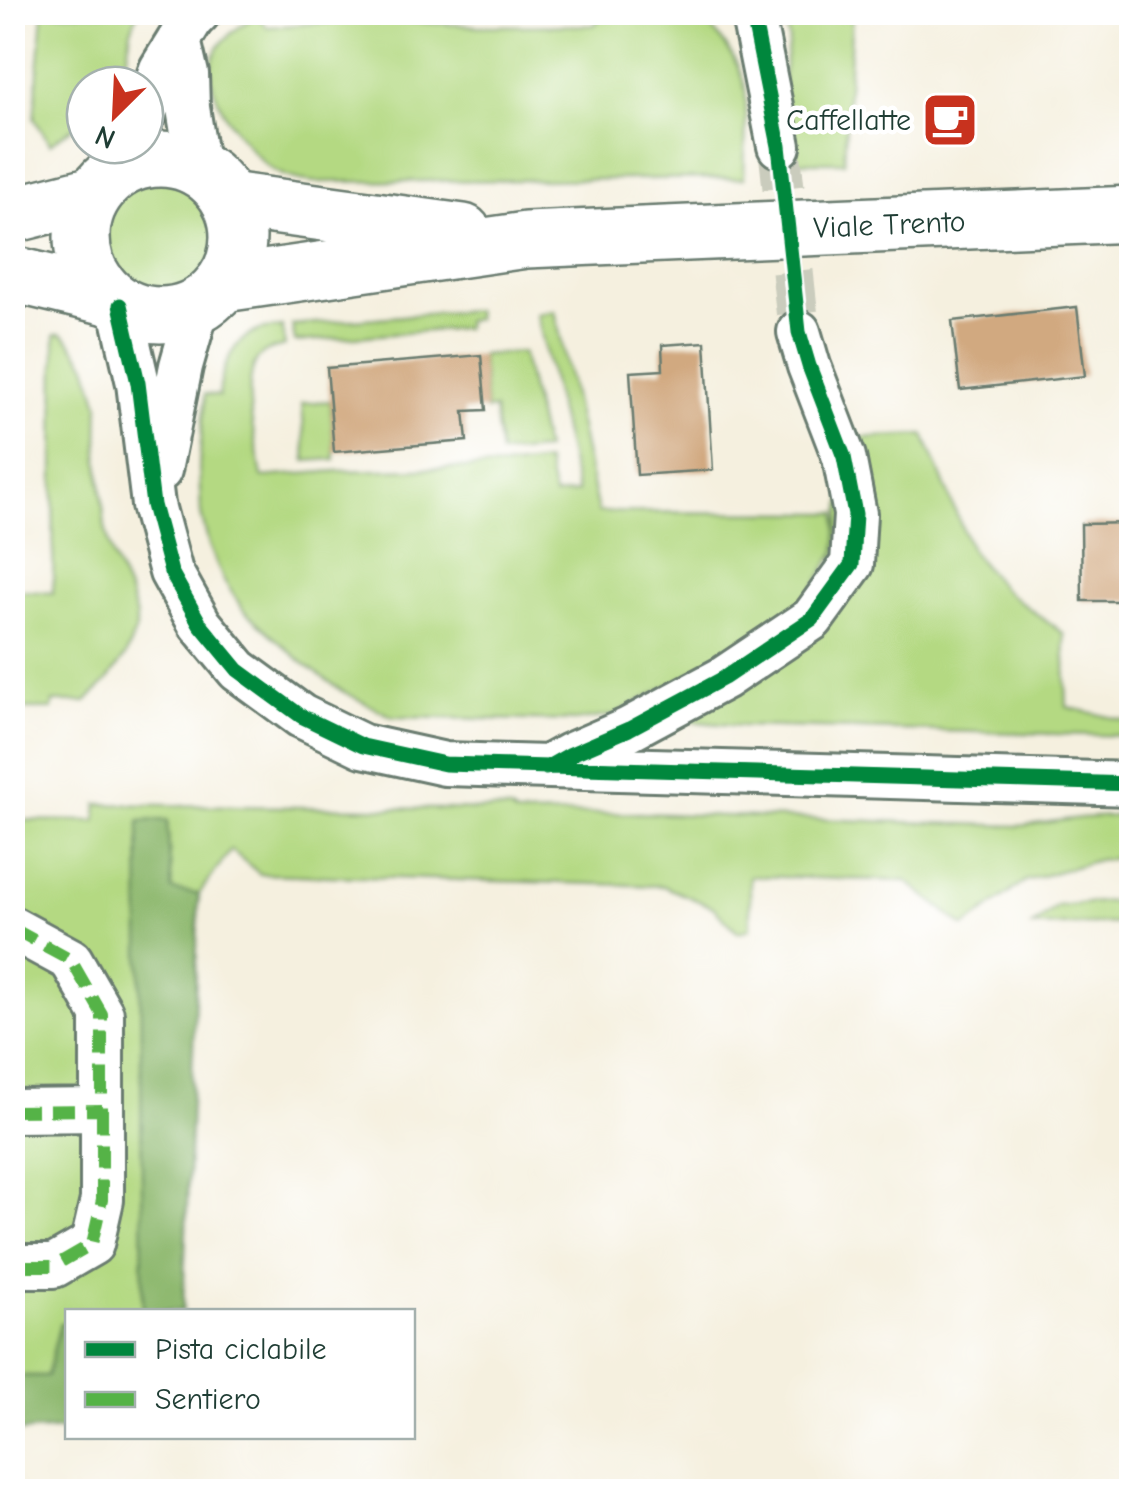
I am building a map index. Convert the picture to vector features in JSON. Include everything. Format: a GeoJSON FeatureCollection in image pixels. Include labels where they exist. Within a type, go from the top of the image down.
{"type":"FeatureCollection","features":[{"type":"Feature","properties":{"kind":"main road","name":"Viale Trento"},"geometry":{"type":"LineString","coordinates":[[12,214],[139,161],[172,159],[214,184],[526,240]]}},
{"type":"Feature","properties":{"kind":"main road"},"geometry":{"type":"LineString","coordinates":[[111,171],[83,224],[82,252],[91,276],[114,301]]}},
{"type":"Feature","properties":{"kind":"main road"},"geometry":{"type":"LineString","coordinates":[[211,295],[238,248],[238,226],[214,184]]}},
{"type":"Feature","properties":{"kind":"main road","name":"Viale Trento"},"geometry":{"type":"LineString","coordinates":[[12,274],[161,316],[211,295],[526,240],[1132,214]]}},
{"type":"Feature","properties":{"kind":"street"},"geometry":{"type":"LineString","coordinates":[[748,12],[754,21],[779,146]]}},
{"type":"Feature","properties":{"kind":"street"},"geometry":{"type":"LineString","coordinates":[[164,65],[189,26]]}},
{"type":"Feature","properties":{"kind":"street"},"geometry":{"type":"LineString","coordinates":[[189,26],[188,108],[214,184]]}},
{"type":"Feature","properties":{"kind":"street"},"geometry":{"type":"LineString","coordinates":[[153,505],[181,366],[211,295]]}},
{"type":"Feature","properties":{"kind":"street"},"geometry":{"type":"LineString","coordinates":[[114,301],[138,382],[153,505],[172,572],[200,624],[238,670],[300,716],[363,746],[445,764],[1132,784]]}},
{"type":"Feature","properties":{"kind":"street"},"geometry":{"type":"LineString","coordinates":[[546,768],[629,729],[739,668],[812,619],[852,564],[855,514],[844,458],[799,332]]}},
{"type":"Feature","properties":{"kind":"street"},"geometry":{"type":"LineString","coordinates":[[12,928],[70,960],[102,1014],[102,1200],[92,1244],[54,1266],[12,1266]]}},
{"type":"Feature","properties":{"kind":"street"},"geometry":{"type":"LineString","coordinates":[[12,1111],[102,1110]]}},
{"type":"Feature","properties":{"kind":"green space"},"geometry":{"type":"Polygon","coordinates":[[[43,13],[138,13],[125,65],[65,65],[65,133],[50,144],[34,118],[43,13]]]}},
{"type":"Feature","properties":{"kind":"green space"},"geometry":{"type":"Polygon","coordinates":[[[606,13],[695,13],[718,36],[731,53],[744,83],[744,178],[302,180],[279,173],[259,158],[228,118],[213,87],[213,59],[220,45],[257,15],[267,27],[368,19],[479,26],[594,25],[606,13]]]}},
{"type":"Feature","properties":{"kind":"green space"},"geometry":{"type":"Polygon","coordinates":[[[783,13],[852,13],[844,162],[785,162],[783,76],[789,40],[783,13]]]}},
{"type":"Feature","properties":{"kind":"green space"},"geometry":{"type":"Polygon","coordinates":[[[161,173],[185,178],[206,192],[220,213],[225,237],[220,261],[206,282],[185,296],[161,301],[137,296],[116,282],[102,261],[97,237],[102,213],[116,192],[137,178],[161,173]]]}},
{"type":"Feature","properties":{"kind":"green space"},"geometry":{"type":"Polygon","coordinates":[[[475,310],[476,319],[465,321],[465,328],[295,342],[292,325],[475,310]]]}},
{"type":"Feature","properties":{"kind":"green space"},"geometry":{"type":"Polygon","coordinates":[[[555,311],[598,512],[837,513],[837,549],[803,606],[752,640],[614,715],[575,721],[393,717],[342,691],[303,663],[244,611],[223,579],[201,514],[199,466],[205,394],[219,396],[225,367],[241,342],[261,330],[282,327],[285,346],[260,357],[250,385],[251,417],[262,477],[546,462],[554,496],[577,493],[537,314],[555,311]]]}},
{"type":"Feature","properties":{"kind":"green space"},"geometry":{"type":"Polygon","coordinates":[[[61,334],[87,365],[99,404],[98,453],[105,527],[130,596],[136,629],[126,655],[86,702],[53,702],[52,709],[13,709],[13,590],[53,593],[55,335],[61,334]]]}},
{"type":"Feature","properties":{"kind":"green space"},"geometry":{"type":"Polygon","coordinates":[[[522,352],[545,450],[500,454],[494,409],[486,410],[481,355],[522,352]]]}},
{"type":"Feature","properties":{"kind":"green space"},"geometry":{"type":"Polygon","coordinates":[[[330,401],[335,459],[306,461],[302,403],[330,401]]]}},
{"type":"Feature","properties":{"kind":"green space"},"geometry":{"type":"Polygon","coordinates":[[[924,435],[972,552],[1004,590],[1064,634],[1067,707],[1131,722],[1132,736],[742,726],[686,721],[826,628],[850,438],[924,435]]]}},
{"type":"Feature","properties":{"kind":"green space"},"geometry":{"type":"Polygon","coordinates":[[[98,804],[510,810],[516,815],[639,813],[1019,826],[1131,815],[1131,857],[1098,860],[1025,881],[965,927],[906,881],[750,876],[750,929],[738,932],[713,907],[663,886],[260,874],[231,850],[199,894],[172,891],[167,821],[140,821],[143,1309],[65,1309],[65,1324],[60,1324],[47,1376],[13,1376],[13,820],[96,821],[98,804]]]}},
{"type":"Feature","properties":{"kind":"green space"},"geometry":{"type":"Polygon","coordinates":[[[167,820],[172,890],[199,894],[183,1309],[143,1309],[139,821],[167,820]]]}},
{"type":"Feature","properties":{"kind":"green space"},"geometry":{"type":"Polygon","coordinates":[[[1131,899],[1131,923],[1032,926],[1057,906],[1131,899]]]}},
{"type":"Feature","properties":{"kind":"green space"},"geometry":{"type":"Polygon","coordinates":[[[60,1324],[65,1324],[65,1429],[13,1432],[13,1376],[47,1376],[60,1324]]]}},
{"type":"Feature","properties":{"kind":"building"},"geometry":{"type":"Polygon","coordinates":[[[1077,307],[1085,376],[960,390],[952,321],[1077,307]]]}},
{"type":"Feature","properties":{"kind":"building"},"geometry":{"type":"Polygon","coordinates":[[[705,342],[713,470],[637,475],[630,372],[663,370],[662,345],[705,342]]]}},
{"type":"Feature","properties":{"kind":"building"},"geometry":{"type":"Polygon","coordinates":[[[481,355],[486,410],[464,411],[467,441],[334,452],[327,368],[481,355]]]}},
{"type":"Feature","properties":{"kind":"building"},"geometry":{"type":"Polygon","coordinates":[[[1132,523],[1132,601],[1082,601],[1081,524],[1132,523]]]}},
{"type":"Feature","properties":{"kind":"tunnel"},"geometry":{"type":"LineString","coordinates":[[779,146],[799,332]]}},
{"type":"Feature","properties":{"kind":"marked path"},"geometry":{"type":"LineString","coordinates":[[12,928],[71,960],[102,1014],[102,1200],[92,1244],[54,1266],[12,1266]]}},
{"type":"Feature","properties":{"kind":"marked path"},"geometry":{"type":"LineString","coordinates":[[12,1111],[102,1110]]}},
{"type":"Feature","properties":{"kind":"cycle path"},"geometry":{"type":"LineString","coordinates":[[546,768],[724,678],[812,619],[852,564],[855,514],[844,457],[799,332],[779,146],[754,21],[748,12]]}},
{"type":"Feature","properties":{"kind":"cycle path"},"geometry":{"type":"LineString","coordinates":[[120,305],[138,383],[153,505],[171,572],[200,624],[238,670],[301,716],[363,746],[445,764],[1132,784]]}},
{"type":"Feature","properties":{"kind":"place","name":"Caffellatte"},"geometry":{"type":"Point","coordinates":[950,120]}}]}
